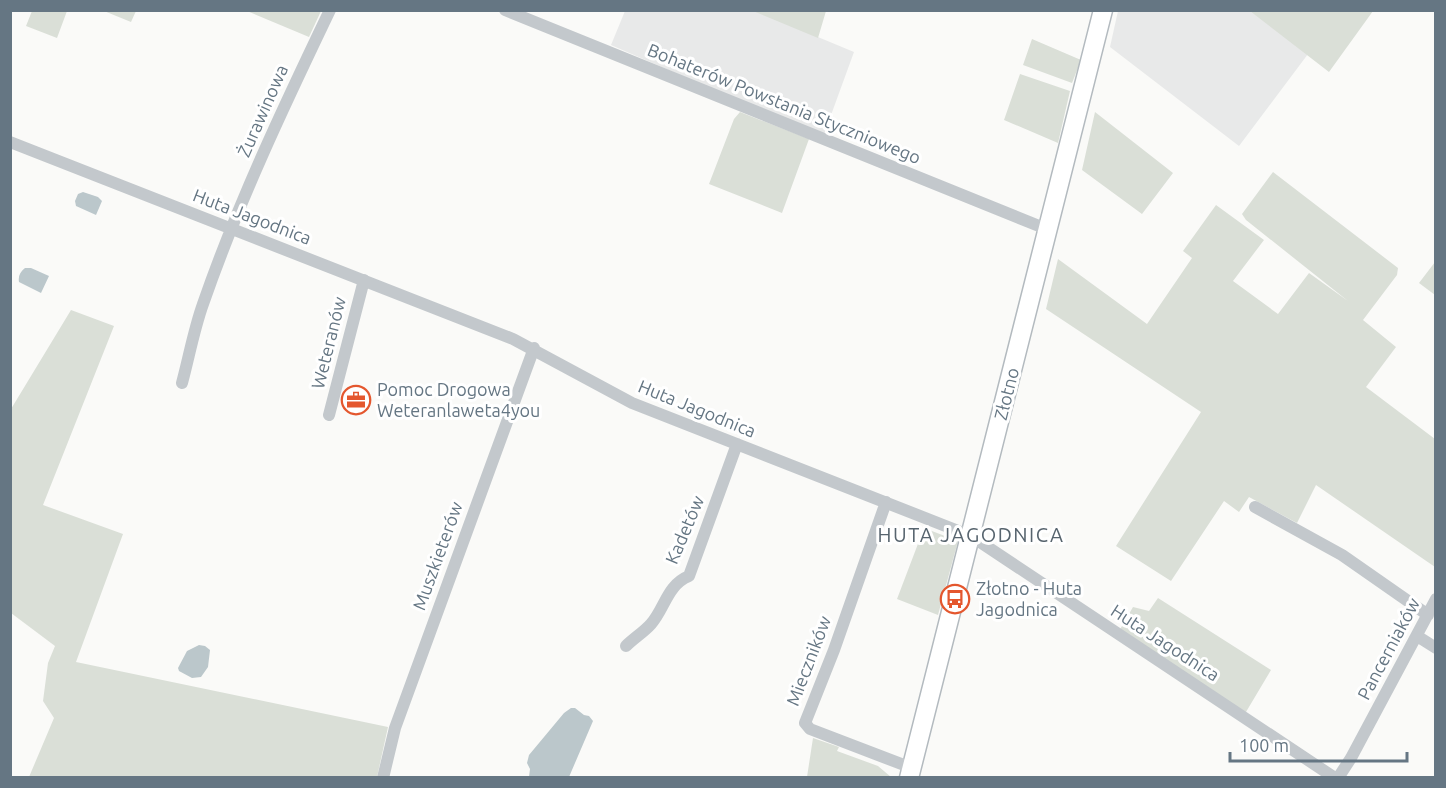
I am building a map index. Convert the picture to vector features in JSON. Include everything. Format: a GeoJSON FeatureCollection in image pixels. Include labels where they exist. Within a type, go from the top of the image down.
{"type":"FeatureCollection","features":[{"type":"Feature","properties":{"kind":"street","name":"Żurawinowa"},"geometry":{"type":"LineString","coordinates":[[182,383],[203,305],[232,228],[272,131],[330,10]]}},
{"type":"Feature","properties":{"kind":"street","name":"Bohaterów Powstania Styczniowego"},"geometry":{"type":"LineString","coordinates":[[505,10],[1049,230]]}},
{"type":"Feature","properties":{"kind":"street","name":"Złotno"},"geometry":{"type":"LineString","coordinates":[[911,773],[1103,10]]}},
{"type":"Feature","properties":{"kind":"street","name":"Huta Jagodnica"},"geometry":{"type":"LineString","coordinates":[[10,142],[534,348],[632,403],[971,536],[1337,777]]}},
{"type":"Feature","properties":{"kind":"street","name":"Weteranów"},"geometry":{"type":"LineString","coordinates":[[329,415],[364,280]]}},
{"type":"Feature","properties":{"kind":"street","name":"Muszkieterów"},"geometry":{"type":"LineString","coordinates":[[382,777],[395,728],[534,348]]}},
{"type":"Feature","properties":{"kind":"street","name":"Kadetów"},"geometry":{"type":"LineString","coordinates":[[626,646],[652,623],[672,588],[679,580],[688,576],[737,444]]}},
{"type":"Feature","properties":{"kind":"street","name":"Mieczników"},"geometry":{"type":"LineString","coordinates":[[886,502],[805,723],[810,729],[911,773]]}},
{"type":"Feature","properties":{"kind":"street"},"geometry":{"type":"LineString","coordinates":[[1255,507],[1342,555],[1428,615]]}},
{"type":"Feature","properties":{"kind":"street","name":"Pancerniaków"},"geometry":{"type":"LineString","coordinates":[[1337,777],[1351,758],[1436,599]]}},
{"type":"Feature","properties":{"kind":"street"},"geometry":{"type":"LineString","coordinates":[[1417,636],[1436,648]]}},
{"type":"Feature","properties":{"kind":"shaded area"},"geometry":{"type":"Polygon","coordinates":[[[321,10],[309,37],[247,11],[321,10]]]}},
{"type":"Feature","properties":{"kind":"shaded area"},"geometry":{"type":"Polygon","coordinates":[[[753,10],[854,52],[823,137],[611,45],[625,11],[753,10]]]}},
{"type":"Feature","properties":{"kind":"shaded area"},"geometry":{"type":"Polygon","coordinates":[[[1250,10],[1308,54],[1239,146],[1110,47],[1118,11],[1250,10]]]}},
{"type":"Feature","properties":{"kind":"shaded area"},"geometry":{"type":"Polygon","coordinates":[[[32,11],[67,11],[57,38],[26,26],[32,11]]]}},
{"type":"Feature","properties":{"kind":"shaded area"},"geometry":{"type":"Polygon","coordinates":[[[104,11],[136,11],[131,22],[104,11]]]}},
{"type":"Feature","properties":{"kind":"shaded area"},"geometry":{"type":"Polygon","coordinates":[[[753,11],[826,11],[818,38],[753,11]]]}},
{"type":"Feature","properties":{"kind":"shaded area"},"geometry":{"type":"Polygon","coordinates":[[[1250,11],[1373,11],[1329,72],[1250,11]]]}},
{"type":"Feature","properties":{"kind":"shaded area"},"geometry":{"type":"Polygon","coordinates":[[[1032,39],[1081,60],[1072,83],[1023,65],[1032,39]]]}},
{"type":"Feature","properties":{"kind":"shaded area"},"geometry":{"type":"Polygon","coordinates":[[[1020,74],[1070,91],[1058,143],[1004,120],[1020,74]]]}},
{"type":"Feature","properties":{"kind":"shaded area"},"geometry":{"type":"Polygon","coordinates":[[[740,112],[809,139],[782,213],[709,184],[734,119],[740,112]]]}},
{"type":"Feature","properties":{"kind":"shaded area"},"geometry":{"type":"Polygon","coordinates":[[[1095,112],[1173,173],[1142,214],[1082,170],[1095,112]]]}},
{"type":"Feature","properties":{"kind":"shaded area"},"geometry":{"type":"Polygon","coordinates":[[[1273,172],[1398,268],[1397,275],[1363,320],[1396,347],[1366,387],[1435,439],[1435,567],[1316,485],[1297,523],[1249,497],[1239,512],[1224,501],[1171,581],[1116,546],[1201,412],[1046,309],[1058,259],[1147,324],[1192,258],[1183,251],[1216,205],[1264,240],[1233,281],[1278,314],[1309,273],[1348,301],[1246,220],[1242,214],[1273,172]]]}},
{"type":"Feature","properties":{"kind":"shaded area"},"geometry":{"type":"Polygon","coordinates":[[[83,192],[98,197],[102,201],[96,215],[76,206],[75,201],[78,194],[83,192]]]}},
{"type":"Feature","properties":{"kind":"shaded area"},"geometry":{"type":"Polygon","coordinates":[[[1435,262],[1435,295],[1419,283],[1435,262]]]}},
{"type":"Feature","properties":{"kind":"shaded area"},"geometry":{"type":"Polygon","coordinates":[[[25,268],[31,268],[49,276],[41,293],[19,282],[20,274],[25,268]]]}},
{"type":"Feature","properties":{"kind":"shaded area"},"geometry":{"type":"Polygon","coordinates":[[[71,310],[114,326],[43,505],[123,534],[76,662],[388,727],[377,777],[29,777],[54,718],[43,701],[48,663],[55,646],[11,613],[11,409],[71,310]]]}},
{"type":"Feature","properties":{"kind":"shaded area"},"geometry":{"type":"Polygon","coordinates":[[[924,528],[958,541],[938,615],[897,599],[924,528]]]}},
{"type":"Feature","properties":{"kind":"shaded area"},"geometry":{"type":"Polygon","coordinates":[[[1158,598],[1271,670],[1243,717],[1118,633],[1133,607],[1149,611],[1158,598]]]}},
{"type":"Feature","properties":{"kind":"shaded area"},"geometry":{"type":"Polygon","coordinates":[[[199,645],[210,650],[208,667],[201,677],[192,678],[179,671],[178,668],[187,651],[199,645]]]}},
{"type":"Feature","properties":{"kind":"shaded area"},"geometry":{"type":"Polygon","coordinates":[[[571,708],[589,716],[593,721],[569,777],[529,777],[530,769],[527,763],[529,755],[564,713],[571,708]]]}},
{"type":"Feature","properties":{"kind":"shaded area"},"geometry":{"type":"Polygon","coordinates":[[[813,738],[839,747],[837,751],[878,766],[891,777],[807,777],[813,738]]]}},
{"type":"Feature","properties":{"kind":"place","name":"Pomoc Drogowa Weteranlaweta4you"},"geometry":{"type":"Point","coordinates":[356,400]}},
{"type":"Feature","properties":{"kind":"place","name":"Złotno - Huta Jagodnica"},"geometry":{"type":"Point","coordinates":[955,599]}},
{"type":"Feature","properties":{"kind":"district","name":"HUTA JAGODNICA"},"geometry":{"type":"Point","coordinates":[971,535]}}]}
